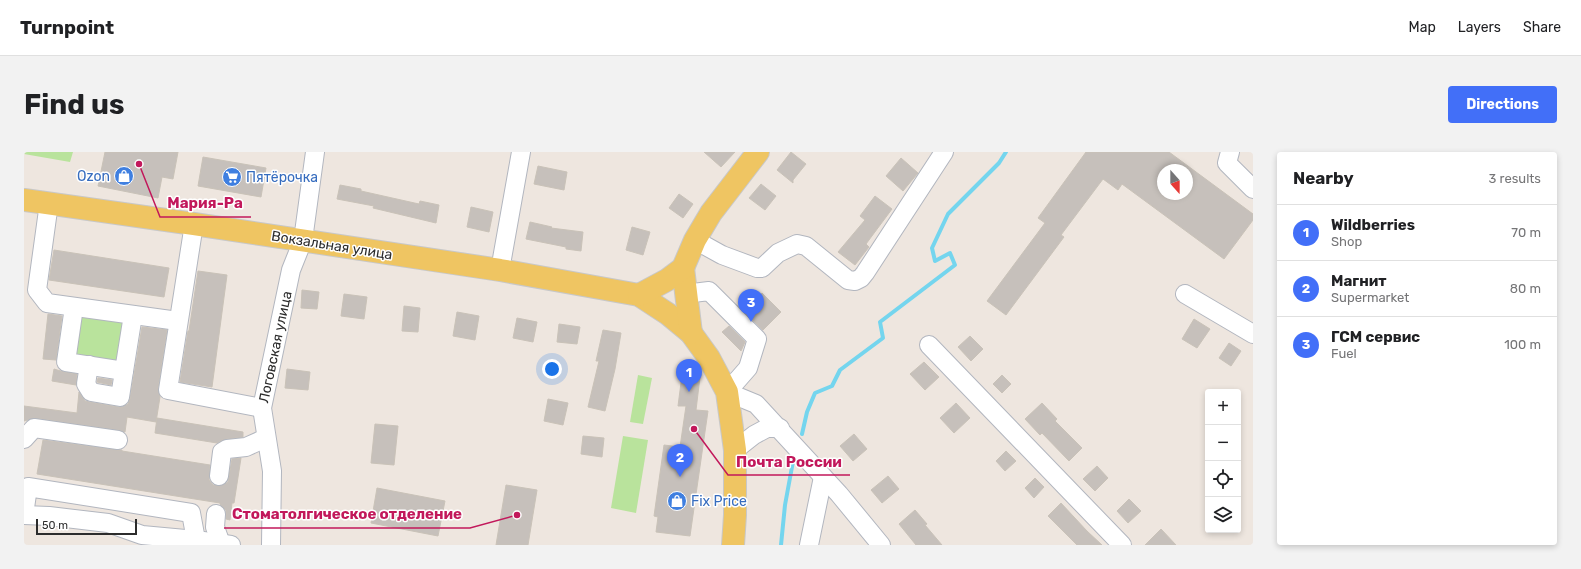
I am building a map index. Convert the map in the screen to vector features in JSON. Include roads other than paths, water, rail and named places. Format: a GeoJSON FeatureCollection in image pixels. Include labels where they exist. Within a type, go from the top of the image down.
{"type":"FeatureCollection","features":[{"type":"Feature","properties":{"kind":"main road"},"geometry":{"type":"LineString","coordinates":[[733,545],[735,515],[735,450],[727,392],[708,358],[691,333],[668,314],[640,295],[667,280],[683,268],[695,240],[716,207],[758,152]]}},
{"type":"Feature","properties":{"kind":"main road","name":"Вокзальная улица"},"geometry":{"type":"LineString","coordinates":[[24,200],[500,270],[640,295]]}},
{"type":"Feature","properties":{"kind":"main road"},"geometry":{"type":"LineString","coordinates":[[683,268],[689,293],[691,333]]}},
{"type":"Feature","properties":{"kind":"street","name":"Логовская улица"},"geometry":{"type":"LineString","coordinates":[[271,545],[272,471],[262,408],[291,270],[303,240],[315,152]]}},
{"type":"Feature","properties":{"kind":"street"},"geometry":{"type":"LineString","coordinates":[[500,270],[521,152]]}},
{"type":"Feature","properties":{"kind":"street"},"geometry":{"type":"LineString","coordinates":[[695,240],[722,255],[757,268],[762,268],[778,253],[797,244],[806,246],[848,280],[855,281],[861,278],[865,273],[944,152]]}},
{"type":"Feature","properties":{"kind":"street"},"geometry":{"type":"LineString","coordinates":[[1229,158],[1253,189]]}},
{"type":"Feature","properties":{"kind":"street"},"geometry":{"type":"LineString","coordinates":[[48,203],[36,290],[47,303],[178,321]]}},
{"type":"Feature","properties":{"kind":"street"},"geometry":{"type":"LineString","coordinates":[[194,224],[168,390],[262,408]]}},
{"type":"Feature","properties":{"kind":"street"},"geometry":{"type":"LineString","coordinates":[[689,293],[709,291],[757,339],[748,368],[727,392],[756,404],[780,428],[881,545]]}},
{"type":"Feature","properties":{"kind":"street"},"geometry":{"type":"LineString","coordinates":[[1185,294],[1253,334]]}},
{"type":"Feature","properties":{"kind":"street"},"geometry":{"type":"LineString","coordinates":[[74,307],[66,362],[124,371]]}},
{"type":"Feature","properties":{"kind":"street"},"geometry":{"type":"LineString","coordinates":[[89,365],[86,384],[91,392],[120,397],[133,315]]}},
{"type":"Feature","properties":{"kind":"street"},"geometry":{"type":"LineString","coordinates":[[929,345],[1122,545]]}},
{"type":"Feature","properties":{"kind":"street"},"geometry":{"type":"LineString","coordinates":[[24,439],[34,428],[118,440]]}},
{"type":"Feature","properties":{"kind":"street"},"geometry":{"type":"LineString","coordinates":[[735,450],[754,435],[767,428],[780,428]]}},
{"type":"Feature","properties":{"kind":"street"},"geometry":{"type":"LineString","coordinates":[[219,476],[222,452],[227,449],[246,448],[266,438]]}},
{"type":"Feature","properties":{"kind":"street"},"geometry":{"type":"LineString","coordinates":[[809,545],[823,477]]}},
{"type":"Feature","properties":{"kind":"street"},"geometry":{"type":"LineString","coordinates":[[196,540],[191,513],[28,487],[24,515],[49,516],[108,523],[138,539],[196,540],[226,544]]}},
{"type":"Feature","properties":{"kind":"street"},"geometry":{"type":"LineString","coordinates":[[216,514],[215,527],[226,544]]}},
{"type":"Feature","properties":{"kind":"waterway"},"geometry":{"type":"LineString","coordinates":[[802,434],[807,412],[815,393],[832,386],[840,370],[883,338],[880,322],[955,265],[950,253],[935,261],[932,248],[948,214],[999,163],[1006,152]]}},
{"type":"Feature","properties":{"kind":"waterway"},"geometry":{"type":"LineString","coordinates":[[781,545],[785,505],[794,456]]}},
{"type":"Feature","properties":{"kind":"place","name":"Мария-Ра"},"geometry":{"type":"Point","coordinates":[139,164]}},
{"type":"Feature","properties":{"kind":"place","name":"Ozon"},"geometry":{"type":"Point","coordinates":[124,176]}},
{"type":"Feature","properties":{"kind":"place","name":"Пятёрочка"},"geometry":{"type":"Point","coordinates":[232,177]}},
{"type":"Feature","properties":{"kind":"place","name":"ГСМ сервис"},"geometry":{"type":"Point","coordinates":[751,322]}},
{"type":"Feature","properties":{"kind":"place","name":"Wildberries"},"geometry":{"type":"Point","coordinates":[689,392]}},
{"type":"Feature","properties":{"kind":"place","name":"Почта России"},"geometry":{"type":"Point","coordinates":[694,429]}},
{"type":"Feature","properties":{"kind":"place","name":"Магнит"},"geometry":{"type":"Point","coordinates":[680,477]}},
{"type":"Feature","properties":{"kind":"place","name":"Fix Price"},"geometry":{"type":"Point","coordinates":[677,501]}},
{"type":"Feature","properties":{"kind":"place","name":"Стоматолгическое отделение"},"geometry":{"type":"Point","coordinates":[517,515]}}]}
